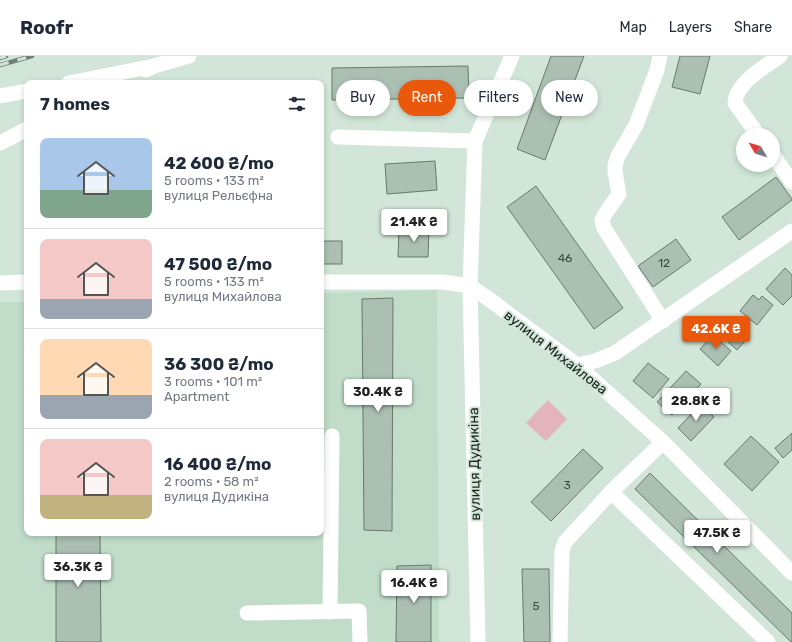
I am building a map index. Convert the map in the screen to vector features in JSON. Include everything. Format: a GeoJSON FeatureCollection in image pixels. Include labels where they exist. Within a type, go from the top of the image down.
{"type":"FeatureCollection","features":[{"type":"Feature","properties":{"kind":"street"},"geometry":{"type":"LineString","coordinates":[[84,80],[154,66],[189,56]]}},
{"type":"Feature","properties":{"kind":"street"},"geometry":{"type":"LineString","coordinates":[[338,137],[475,141],[512,56]]}},
{"type":"Feature","properties":{"kind":"street"},"geometry":{"type":"LineString","coordinates":[[660,56],[657,70],[636,125],[618,156],[615,165],[619,194],[604,214],[602,220],[604,228],[663,321]]}},
{"type":"Feature","properties":{"kind":"street"},"geometry":{"type":"LineString","coordinates":[[755,74],[760,56]]}},
{"type":"Feature","properties":{"kind":"street"},"geometry":{"type":"LineString","coordinates":[[753,128],[736,103],[737,92],[744,83],[780,56]]}},
{"type":"Feature","properties":{"kind":"street"},"geometry":{"type":"LineString","coordinates":[[126,80],[154,66]]}},
{"type":"Feature","properties":{"kind":"street"},"geometry":{"type":"LineString","coordinates":[[0,96],[24,92]]}},
{"type":"Feature","properties":{"kind":"street"},"geometry":{"type":"LineString","coordinates":[[3,141],[24,130]]}},
{"type":"Feature","properties":{"kind":"street","name":"вулиця Дудикіна"},"geometry":{"type":"LineString","coordinates":[[475,141],[470,286],[478,642]]}},
{"type":"Feature","properties":{"kind":"street"},"geometry":{"type":"LineString","coordinates":[[780,165],[792,182]]}},
{"type":"Feature","properties":{"kind":"street"},"geometry":{"type":"LineString","coordinates":[[577,365],[594,361],[615,353],[792,231]]}},
{"type":"Feature","properties":{"kind":"street"},"geometry":{"type":"LineString","coordinates":[[0,282],[24,282]]}},
{"type":"Feature","properties":{"kind":"street"},"geometry":{"type":"LineString","coordinates":[[324,282],[442,282],[470,286]]}},
{"type":"Feature","properties":{"kind":"street","name":"вулиця Михайлова"},"geometry":{"type":"LineString","coordinates":[[470,286],[577,365],[663,442],[792,573]]}},
{"type":"Feature","properties":{"kind":"street"},"geometry":{"type":"LineString","coordinates":[[330,612],[332,436]]}},
{"type":"Feature","properties":{"kind":"street"},"geometry":{"type":"LineString","coordinates":[[560,642],[562,551],[565,542],[611,492],[663,442]]}},
{"type":"Feature","properties":{"kind":"street"},"geometry":{"type":"LineString","coordinates":[[611,492],[768,642]]}},
{"type":"Feature","properties":{"kind":"street"},"geometry":{"type":"LineString","coordinates":[[247,613],[359,611],[360,642]]}},
{"type":"Feature","properties":{"kind":"shaded area"},"geometry":{"type":"Polygon","coordinates":[[[437,290],[439,642],[0,642],[0,302],[24,302],[24,536],[324,536],[324,293],[437,290]]]}},
{"type":"Feature","properties":{"kind":"shaded area"},"geometry":{"type":"Polygon","coordinates":[[[548,400],[567,419],[546,441],[526,423],[548,400]]]}},
{"type":"Feature","properties":{"kind":"building"},"geometry":{"type":"Polygon","coordinates":[[[551,56],[584,56],[575,80],[542,80],[551,56]]]}},
{"type":"Feature","properties":{"kind":"building"},"geometry":{"type":"Polygon","coordinates":[[[680,56],[710,56],[700,94],[672,87],[680,56]]]}},
{"type":"Feature","properties":{"kind":"building"},"geometry":{"type":"Polygon","coordinates":[[[468,66],[468,80],[464,80],[464,98],[456,98],[456,80],[398,80],[398,99],[390,99],[390,80],[336,80],[336,100],[332,100],[332,68],[468,66]]]}},
{"type":"Feature","properties":{"kind":"building"},"geometry":{"type":"Polygon","coordinates":[[[541,83],[541,116],[562,116],[545,160],[517,149],[529,116],[533,116],[533,105],[541,83]]]}},
{"type":"Feature","properties":{"kind":"building"},"geometry":{"type":"Polygon","coordinates":[[[435,161],[437,190],[387,194],[385,164],[435,161]]]}},
{"type":"Feature","properties":{"kind":"building"},"geometry":{"type":"Polygon","coordinates":[[[776,177],[792,200],[739,240],[722,217],[776,177]]]}},
{"type":"Feature","properties":{"kind":"building"},"geometry":{"type":"Polygon","coordinates":[[[536,186],[623,308],[594,329],[507,207],[536,186]]]}},
{"type":"Feature","properties":{"kind":"building"},"geometry":{"type":"Polygon","coordinates":[[[399,229],[429,229],[428,257],[398,257],[399,229]]]}},
{"type":"Feature","properties":{"kind":"building"},"geometry":{"type":"Polygon","coordinates":[[[676,239],[691,260],[653,287],[638,266],[676,239]]]}},
{"type":"Feature","properties":{"kind":"building"},"geometry":{"type":"Polygon","coordinates":[[[324,241],[342,241],[342,264],[324,264],[324,241]]]}},
{"type":"Feature","properties":{"kind":"building"},"geometry":{"type":"Polygon","coordinates":[[[785,268],[792,275],[792,296],[783,305],[766,289],[785,268]]]}},
{"type":"Feature","properties":{"kind":"building"},"geometry":{"type":"Polygon","coordinates":[[[753,295],[759,300],[762,296],[773,305],[757,325],[740,311],[753,295]]]}},
{"type":"Feature","properties":{"kind":"building"},"geometry":{"type":"Polygon","coordinates":[[[393,298],[392,531],[364,530],[362,299],[393,298]]]}},
{"type":"Feature","properties":{"kind":"building"},"geometry":{"type":"Polygon","coordinates":[[[734,328],[746,340],[737,350],[724,338],[734,328]]]}},
{"type":"Feature","properties":{"kind":"building"},"geometry":{"type":"Polygon","coordinates":[[[713,335],[731,351],[718,366],[700,349],[713,335]]]}},
{"type":"Feature","properties":{"kind":"building"},"geometry":{"type":"Polygon","coordinates":[[[648,363],[669,379],[653,398],[633,381],[648,363]]]}},
{"type":"Feature","properties":{"kind":"building"},"geometry":{"type":"Polygon","coordinates":[[[686,371],[701,384],[672,415],[657,402],[686,371]]]}},
{"type":"Feature","properties":{"kind":"building"},"geometry":{"type":"Polygon","coordinates":[[[701,404],[714,417],[691,441],[678,428],[701,404]]]}},
{"type":"Feature","properties":{"kind":"building"},"geometry":{"type":"Polygon","coordinates":[[[792,433],[792,450],[783,458],[775,448],[792,433]]]}},
{"type":"Feature","properties":{"kind":"building"},"geometry":{"type":"Polygon","coordinates":[[[751,436],[779,462],[752,491],[724,464],[751,436]]]}},
{"type":"Feature","properties":{"kind":"building"},"geometry":{"type":"Polygon","coordinates":[[[583,449],[603,468],[551,521],[531,502],[583,449]]]}},
{"type":"Feature","properties":{"kind":"building"},"geometry":{"type":"Polygon","coordinates":[[[650,473],[792,613],[792,642],[635,489],[650,473]]]}},
{"type":"Feature","properties":{"kind":"building"},"geometry":{"type":"Polygon","coordinates":[[[56,536],[100,536],[101,642],[56,642],[56,536]]]}},
{"type":"Feature","properties":{"kind":"building"},"geometry":{"type":"Polygon","coordinates":[[[431,565],[431,642],[396,642],[397,566],[431,565]]]}},
{"type":"Feature","properties":{"kind":"building"},"geometry":{"type":"Polygon","coordinates":[[[522,569],[549,569],[550,642],[524,642],[522,569]]]}},
{"type":"Feature","properties":{"kind":"railway"},"geometry":{"type":"LineString","coordinates":[[0,58],[6,56]]}},
{"type":"Feature","properties":{"kind":"railway"},"geometry":{"type":"LineString","coordinates":[[0,65],[32,56]]}}]}
